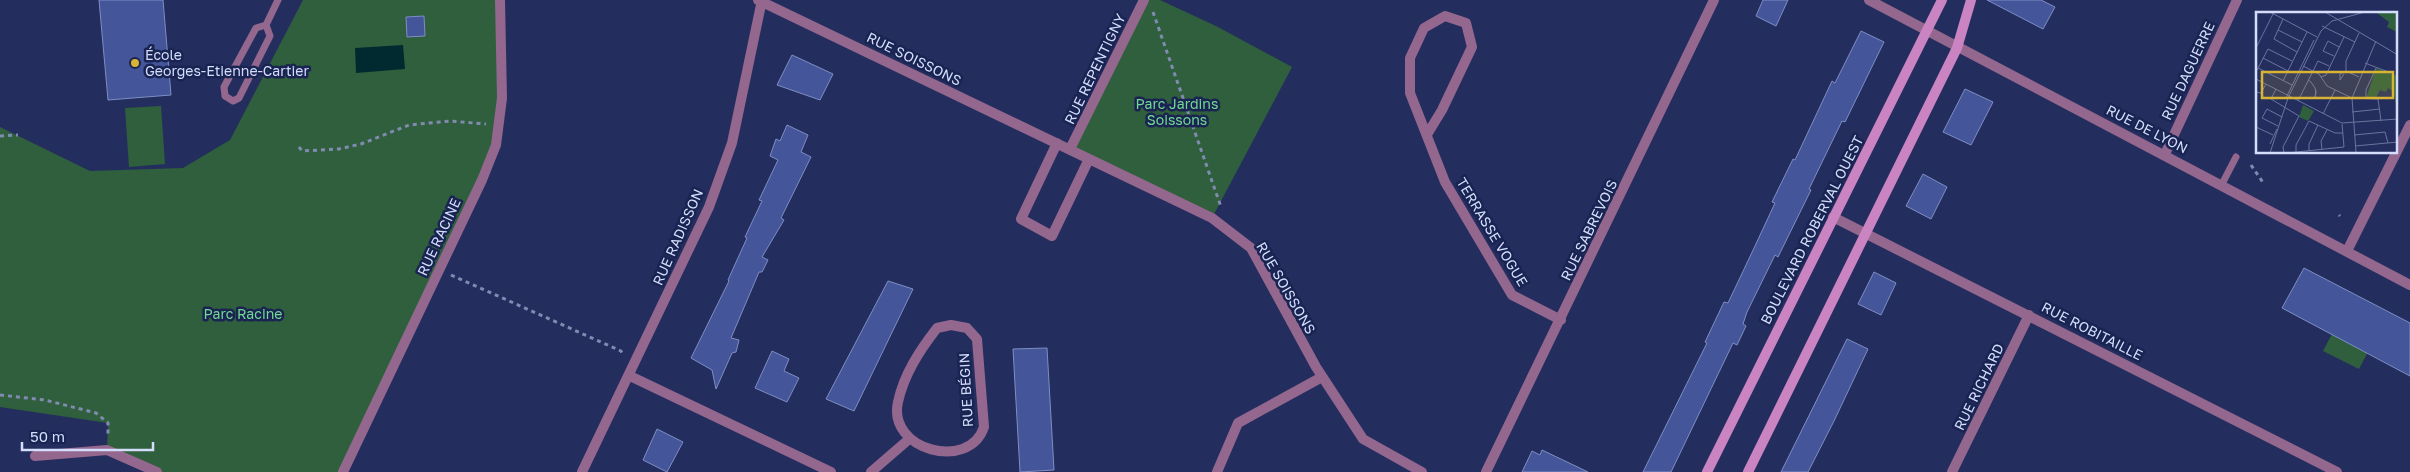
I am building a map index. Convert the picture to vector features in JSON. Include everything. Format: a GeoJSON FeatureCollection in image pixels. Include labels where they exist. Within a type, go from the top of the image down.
{"type":"FeatureCollection","features":[{"type":"Feature","properties":{"kind":"street","name":"RUE RACINE"},"geometry":{"type":"LineString","coordinates":[[343,472],[482,180],[496,145],[502,98],[500,0]]}},
{"type":"Feature","properties":{"kind":"street","name":"RUE SOISSONS"},"geometry":{"type":"LineString","coordinates":[[761,0],[1216,221],[1251,248],[1322,377],[1363,439],[1422,472]]}},
{"type":"Feature","properties":{"kind":"street","name":"RUE RADISSON"},"geometry":{"type":"LineString","coordinates":[[582,472],[630,376],[709,206],[732,144],[761,0]]}},
{"type":"Feature","properties":{"kind":"street","name":"RUE REPENTIGNY"},"geometry":{"type":"LineString","coordinates":[[1070,149],[1144,0]]}},
{"type":"Feature","properties":{"kind":"street","name":"RUE SABREVOIS"},"geometry":{"type":"LineString","coordinates":[[1486,472],[1714,0]]}},
{"type":"Feature","properties":{"kind":"street","name":"RUE DE LYON"},"geometry":{"type":"LineString","coordinates":[[1869,0],[1957,48],[2222,184],[2410,285]]}},
{"type":"Feature","properties":{"kind":"street","name":"BOULEVARD ROBERVAL OUEST"},"geometry":{"type":"LineString","coordinates":[[1707,472],[1942,0]]}},
{"type":"Feature","properties":{"kind":"street"},"geometry":{"type":"LineString","coordinates":[[1748,472],[1957,48],[1972,0]]}},
{"type":"Feature","properties":{"kind":"street","name":"RUE DAGUERRE"},"geometry":{"type":"LineString","coordinates":[[2165,154],[2237,0]]}},
{"type":"Feature","properties":{"kind":"street","name":"TERRASSE VOGUE"},"geometry":{"type":"LineString","coordinates":[[1428,133],[1442,110],[1472,47],[1466,22],[1445,16],[1424,28],[1410,58],[1410,93],[1428,133],[1445,182],[1512,295],[1561,320]]}},
{"type":"Feature","properties":{"kind":"street"},"geometry":{"type":"LineString","coordinates":[[2398,149],[2410,125]]}},
{"type":"Feature","properties":{"kind":"street"},"geometry":{"type":"LineString","coordinates":[[1057,143],[1021,219],[1052,236],[1089,159]]}},
{"type":"Feature","properties":{"kind":"street"},"geometry":{"type":"LineString","coordinates":[[2347,251],[2396,154]]}},
{"type":"Feature","properties":{"kind":"street","name":"RUE ROBITAILLE"},"geometry":{"type":"LineString","coordinates":[[1833,217],[2337,472]]}},
{"type":"Feature","properties":{"kind":"street","name":"RUE RICHARD"},"geometry":{"type":"LineString","coordinates":[[1952,472],[2029,315]]}},
{"type":"Feature","properties":{"kind":"street","name":"RUE BÉGIN"},"geometry":{"type":"LineString","coordinates":[[951,325],[967,328],[977,339],[984,426],[980,440],[968,451],[940,456],[908,440],[899,422],[897,403],[916,356],[937,328],[951,325]]}},
{"type":"Feature","properties":{"kind":"street"},"geometry":{"type":"LineString","coordinates":[[630,376],[831,472]]}},
{"type":"Feature","properties":{"kind":"street"},"geometry":{"type":"LineString","coordinates":[[1217,472],[1238,423],[1322,377]]}},
{"type":"Feature","properties":{"kind":"street"},"geometry":{"type":"LineString","coordinates":[[870,472],[908,440]]}},
{"type":"Feature","properties":{"kind":"street"},"geometry":{"type":"LineString","coordinates":[[35,456],[107,450],[156,472]]}},
{"type":"Feature","properties":{"kind":"lane"},"geometry":{"type":"LineString","coordinates":[[266,25],[256,28],[224,87],[225,96],[233,101],[239,98],[270,36],[266,25],[278,0]]}},
{"type":"Feature","properties":{"kind":"lane"},"geometry":{"type":"LineString","coordinates":[[2222,184],[2236,157]]}},
{"type":"Feature","properties":{"kind":"path"},"geometry":{"type":"LineString","coordinates":[[1152,9],[1221,208],[1216,221]]}},
{"type":"Feature","properties":{"kind":"path"},"geometry":{"type":"LineString","coordinates":[[299,147],[302,151],[339,149],[361,144],[409,125],[450,121],[482,123],[498,127]]}},
{"type":"Feature","properties":{"kind":"path"},"geometry":{"type":"LineString","coordinates":[[0,136],[18,135]]}},
{"type":"Feature","properties":{"kind":"path"},"geometry":{"type":"LineString","coordinates":[[2251,165],[2264,184]]}},
{"type":"Feature","properties":{"kind":"path"},"geometry":{"type":"LineString","coordinates":[[440,269],[621,351],[630,376]]}},
{"type":"Feature","properties":{"kind":"path"},"geometry":{"type":"LineString","coordinates":[[0,395],[45,400],[96,412],[108,423],[107,450]]}},
{"type":"Feature","properties":{"kind":"green space","name":"Parc Racine"},"geometry":{"type":"Polygon","coordinates":[[[303,0],[500,0],[496,145],[343,472],[157,472],[107,450],[108,423],[0,407],[0,127],[90,171],[183,168],[230,140],[303,0]]]}},
{"type":"Feature","properties":{"kind":"green space","name":"Parc Jardins Soissons"},"geometry":{"type":"Polygon","coordinates":[[[1144,0],[1160,0],[1218,27],[1292,67],[1212,218],[1070,149],[1144,0]]]}},
{"type":"Feature","properties":{"kind":"green space"},"geometry":{"type":"Polygon","coordinates":[[[161,106],[165,164],[129,167],[125,108],[161,106]]]}},
{"type":"Feature","properties":{"kind":"green space"},"geometry":{"type":"Polygon","coordinates":[[[2332,334],[2368,352],[2359,369],[2323,351],[2332,334]]]}},
{"type":"Feature","properties":{"kind":"shaded area"},"geometry":{"type":"Polygon","coordinates":[[[403,45],[405,69],[356,73],[355,48],[403,45]]]}},
{"type":"Feature","properties":{"kind":"building"},"geometry":{"type":"Polygon","coordinates":[[[99,0],[163,0],[171,95],[108,100],[99,0]]]}},
{"type":"Feature","properties":{"kind":"building"},"geometry":{"type":"Polygon","coordinates":[[[1763,0],[1788,0],[1776,26],[1756,16],[1763,0]]]}},
{"type":"Feature","properties":{"kind":"building"},"geometry":{"type":"Polygon","coordinates":[[[1987,0],[2041,0],[2055,7],[2043,29],[1987,0]]]}},
{"type":"Feature","properties":{"kind":"building"},"geometry":{"type":"Polygon","coordinates":[[[424,16],[425,36],[407,37],[406,17],[424,16]]]}},
{"type":"Feature","properties":{"kind":"building"},"geometry":{"type":"Polygon","coordinates":[[[1861,31],[1884,42],[1845,122],[1842,121],[1778,257],[1775,255],[1747,312],[1743,324],[1746,326],[1737,345],[1733,343],[1671,472],[1643,472],[1707,343],[1705,342],[1724,302],[1728,303],[1775,203],[1772,202],[1793,159],[1795,160],[1832,81],[1835,83],[1861,31]]]}},
{"type":"Feature","properties":{"kind":"building"},"geometry":{"type":"Polygon","coordinates":[[[792,55],[833,74],[820,100],[777,85],[792,55]]]}},
{"type":"Feature","properties":{"kind":"building"},"geometry":{"type":"Polygon","coordinates":[[[1965,89],[1993,102],[1971,145],[1943,132],[1965,89]]]}},
{"type":"Feature","properties":{"kind":"building"},"geometry":{"type":"Polygon","coordinates":[[[787,125],[808,135],[801,152],[811,157],[781,218],[784,220],[762,257],[768,260],[762,272],[759,272],[731,338],[739,340],[736,352],[732,353],[716,389],[712,370],[691,358],[729,281],[747,238],[745,237],[762,201],[759,200],[778,160],[770,156],[776,139],[780,141],[787,125]]]}},
{"type":"Feature","properties":{"kind":"building"},"geometry":{"type":"Polygon","coordinates":[[[1923,174],[1947,187],[1931,219],[1906,206],[1923,174]]]}},
{"type":"Feature","properties":{"kind":"building"},"geometry":{"type":"Polygon","coordinates":[[[2304,268],[2410,323],[2410,376],[2282,308],[2304,268]]]}},
{"type":"Feature","properties":{"kind":"building"},"geometry":{"type":"Polygon","coordinates":[[[1874,272],[1896,283],[1881,315],[1858,304],[1874,272]]]}},
{"type":"Feature","properties":{"kind":"building"},"geometry":{"type":"Polygon","coordinates":[[[888,281],[913,289],[854,411],[826,399],[888,281]]]}},
{"type":"Feature","properties":{"kind":"building"},"geometry":{"type":"Polygon","coordinates":[[[1847,339],[1868,349],[1834,421],[1808,472],[1781,472],[1847,339]]]}},
{"type":"Feature","properties":{"kind":"building"},"geometry":{"type":"Polygon","coordinates":[[[1047,348],[1054,470],[1020,472],[1013,349],[1047,348]]]}},
{"type":"Feature","properties":{"kind":"building"},"geometry":{"type":"Polygon","coordinates":[[[772,351],[789,359],[784,371],[799,378],[787,402],[755,388],[772,351]]]}},
{"type":"Feature","properties":{"kind":"building"},"geometry":{"type":"Polygon","coordinates":[[[657,429],[683,442],[667,472],[643,460],[657,429]]]}},
{"type":"Feature","properties":{"kind":"building"},"geometry":{"type":"Polygon","coordinates":[[[1542,450],[1588,472],[1522,472],[1532,451],[1540,455],[1542,450]]]}},
{"type":"Feature","properties":{"kind":"place","name":"École Georges-Etienne-Cartier"},"geometry":{"type":"Point","coordinates":[135,63]}}]}
